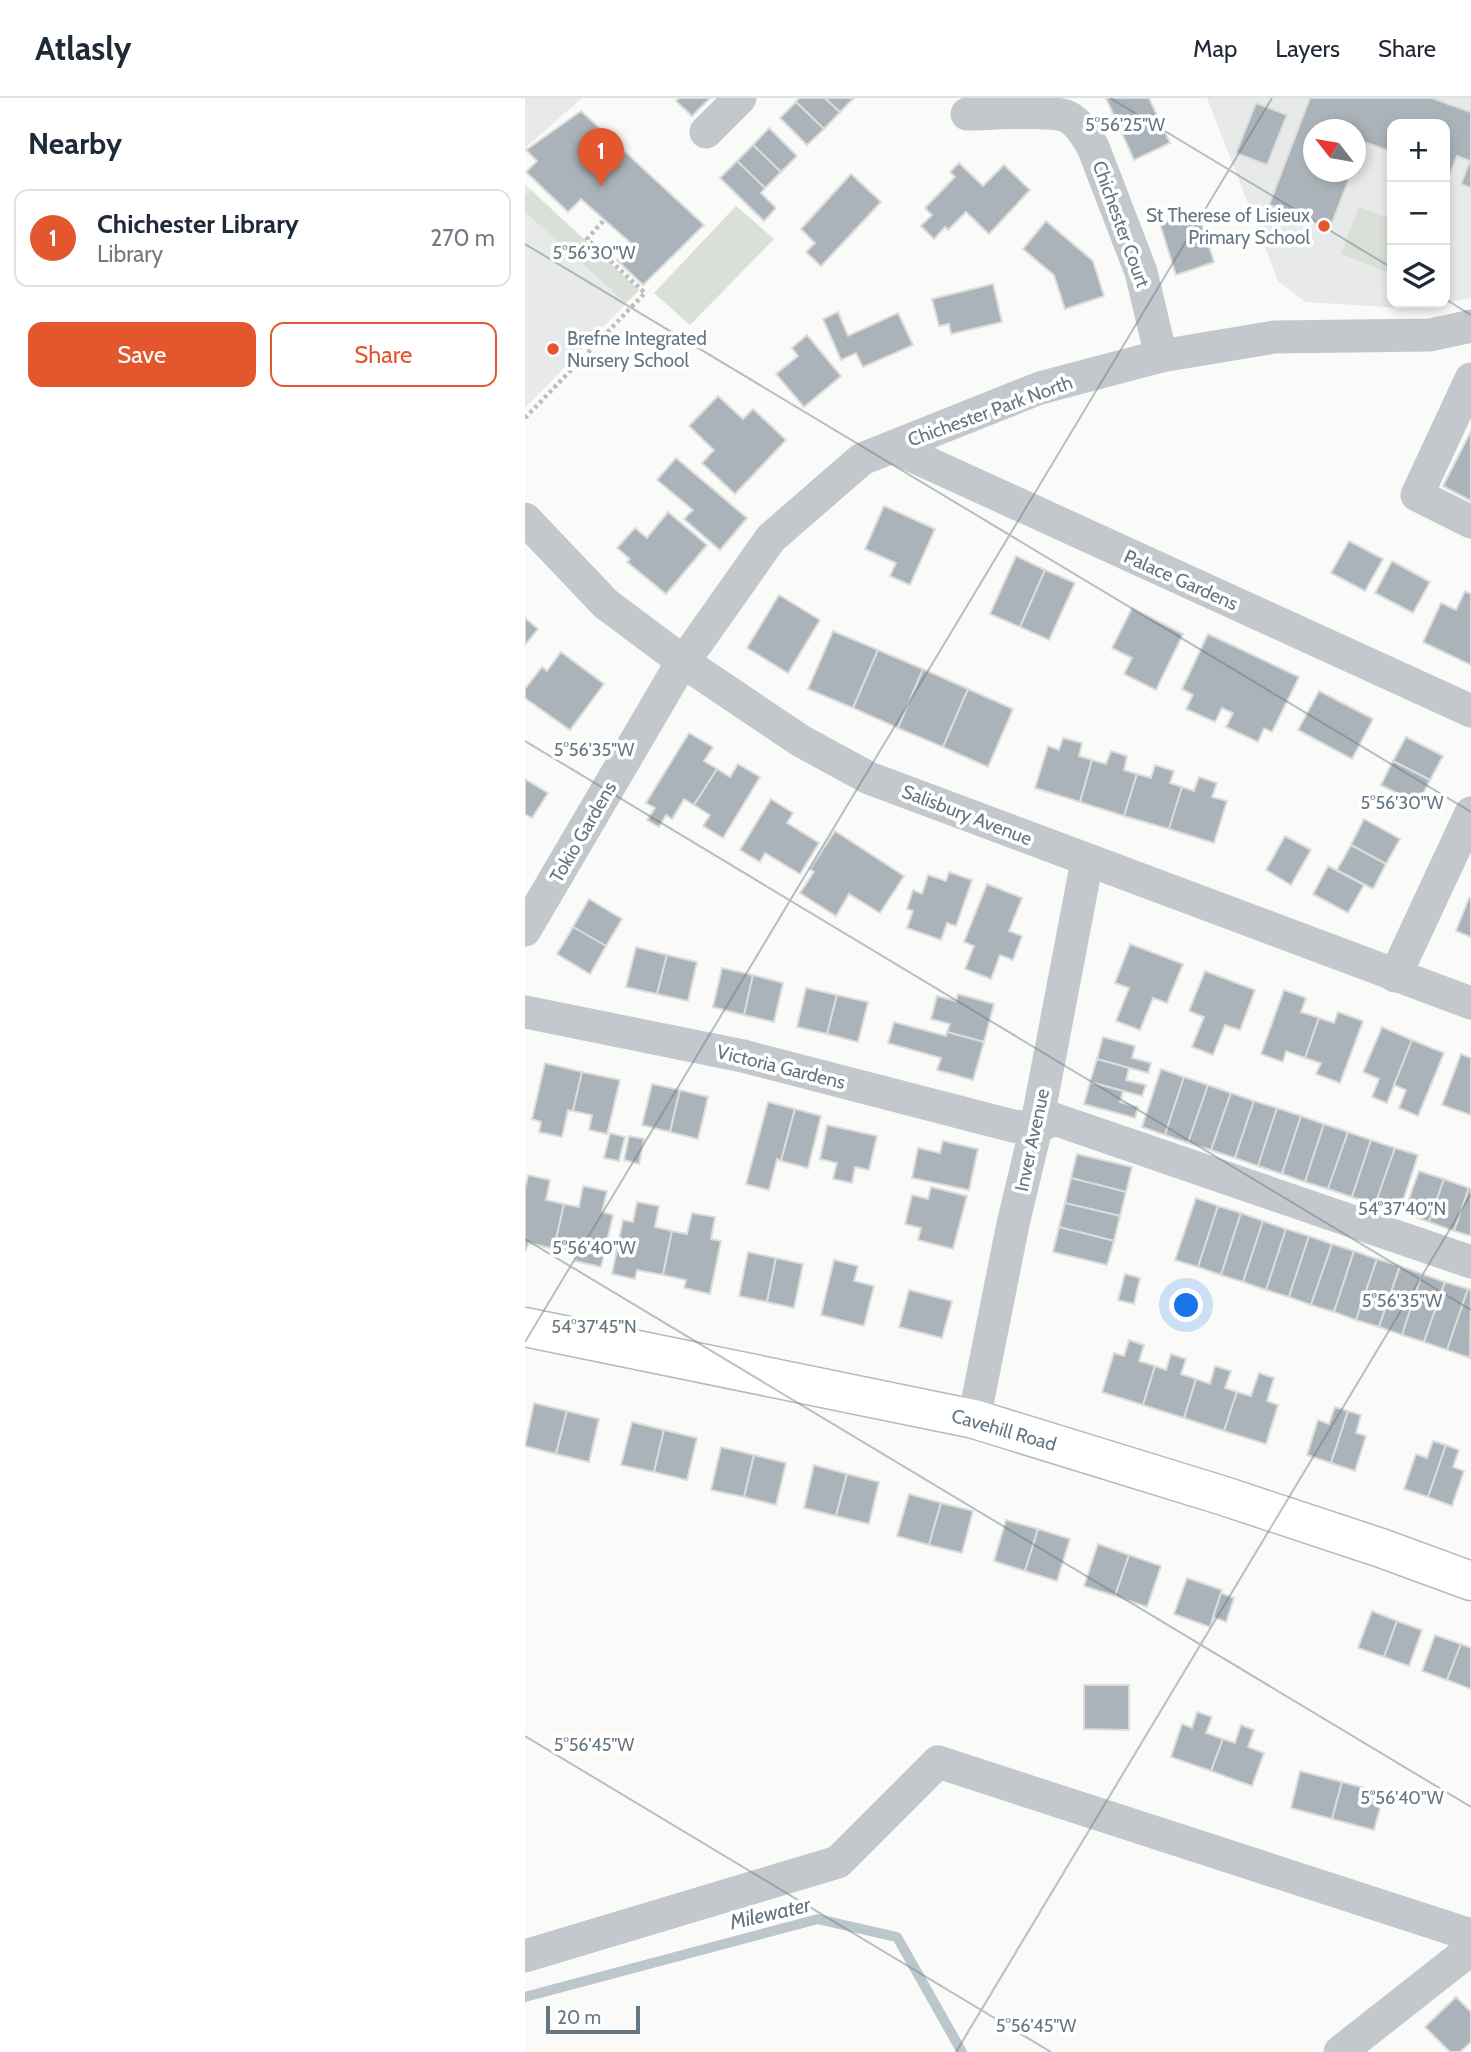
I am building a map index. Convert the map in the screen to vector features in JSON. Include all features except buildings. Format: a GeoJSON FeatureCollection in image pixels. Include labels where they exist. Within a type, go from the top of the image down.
{"type":"FeatureCollection","features":[{"type":"Feature","properties":{"kind":"main road","name":"Cavehill Road"},"geometry":{"type":"LineString","coordinates":[[525,1327],[974,1419],[1237,1501],[1381,1548],[1471,1581]]}},
{"type":"Feature","properties":{"kind":"street"},"geometry":{"type":"LineString","coordinates":[[706,132],[740,98]]}},
{"type":"Feature","properties":{"kind":"street","name":"Chichester Court"},"geometry":{"type":"LineString","coordinates":[[967,114],[1052,114],[1068,117],[1082,129],[1093,147],[1140,272],[1161,355]]}},
{"type":"Feature","properties":{"kind":"street","name":"Chichester Park North"},"geometry":{"type":"LineString","coordinates":[[685,663],[771,538],[862,459],[1040,388],[1161,355],[1275,337],[1430,335],[1471,326]]}},
{"type":"Feature","properties":{"kind":"street"},"geometry":{"type":"LineString","coordinates":[[1471,379],[1417,495],[1471,522]]}},
{"type":"Feature","properties":{"kind":"street","name":"Palace Gardens"},"geometry":{"type":"LineString","coordinates":[[893,447],[1471,711]]}},
{"type":"Feature","properties":{"kind":"street","name":"Salisbury Avenue"},"geometry":{"type":"LineString","coordinates":[[526,522],[606,604],[685,663],[801,741],[869,778],[1471,1003]]}},
{"type":"Feature","properties":{"kind":"street","name":"Tokio Gardens"},"geometry":{"type":"LineString","coordinates":[[525,930],[675,674],[685,663]]}},
{"type":"Feature","properties":{"kind":"street"},"geometry":{"type":"LineString","coordinates":[[1395,976],[1471,813]]}},
{"type":"Feature","properties":{"kind":"street","name":"Inver Avenue"},"geometry":{"type":"LineString","coordinates":[[974,1419],[1013,1224],[1036,1128],[1087,861]]}},
{"type":"Feature","properties":{"kind":"street","name":"Victoria Gardens"},"geometry":{"type":"LineString","coordinates":[[525,1012],[743,1056],[1013,1126],[1036,1128],[1054,1119],[1471,1262]]}},
{"type":"Feature","properties":{"kind":"street"},"geometry":{"type":"LineString","coordinates":[[525,1956],[838,1862],[938,1762],[1471,1935]]}},
{"type":"Feature","properties":{"kind":"street"},"geometry":{"type":"LineString","coordinates":[[1340,2052],[1471,1949]]}},
{"type":"Feature","properties":{"kind":"path"},"geometry":{"type":"LineString","coordinates":[[525,418],[645,293],[587,239],[604,220]]}},
{"type":"Feature","properties":{"kind":"shaded area"},"geometry":{"type":"Polygon","coordinates":[[[525,98],[582,98],[525,148],[525,98]]]}},
{"type":"Feature","properties":{"kind":"shaded area","name":"St Therese of Lisieux Primary School"},"geometry":{"type":"Polygon","coordinates":[[[1207,98],[1471,98],[1471,298],[1450,302],[1450,119],[1387,119],[1387,307],[1305,302],[1278,281],[1207,98]]]}},
{"type":"Feature","properties":{"kind":"shaded area","name":"Brefne Integrated Nursery School"},"geometry":{"type":"Polygon","coordinates":[[[525,184],[639,290],[525,408],[525,184]]]}},
{"type":"Feature","properties":{"kind":"shaded area"},"geometry":{"type":"Polygon","coordinates":[[[530,190],[639,290],[626,303],[525,212],[525,195],[530,190]]]}},
{"type":"Feature","properties":{"kind":"shaded area"},"geometry":{"type":"Polygon","coordinates":[[[736,206],[774,239],[690,325],[654,293],[736,206]]]}},
{"type":"Feature","properties":{"kind":"shaded area"},"geometry":{"type":"Polygon","coordinates":[[[1359,207],[1387,217],[1387,272],[1341,254],[1359,207]]]}},
{"type":"Feature","properties":{"kind":"waterway","name":"Milewater"},"geometry":{"type":"LineString","coordinates":[[525,1997],[818,1919],[897,1937],[962,2052]]}},
{"type":"Feature","properties":{"kind":"place","name":"Chichester Library"},"geometry":{"type":"Point","coordinates":[601,186]}},
{"type":"Feature","properties":{"kind":"place","name":"St Therese of Lisieux Primary School"},"geometry":{"type":"Point","coordinates":[1324,226]}},
{"type":"Feature","properties":{"kind":"place","name":"Brefne Integrated Nursery School"},"geometry":{"type":"Point","coordinates":[553,349]}}]}
